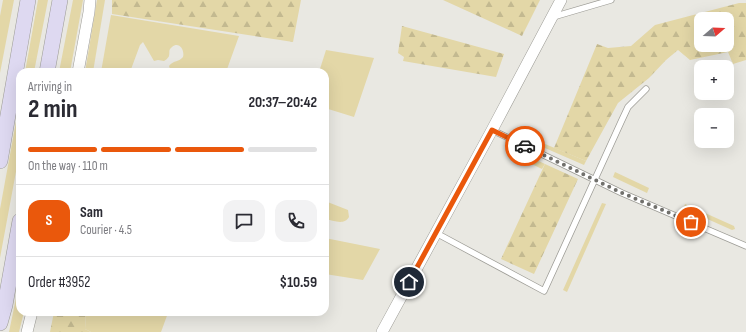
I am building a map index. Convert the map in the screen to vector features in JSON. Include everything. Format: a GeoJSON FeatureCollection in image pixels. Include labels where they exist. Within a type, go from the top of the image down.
{"type":"FeatureCollection","features":[{"type":"Feature","properties":{"kind":"main road"},"geometry":{"type":"LineString","coordinates":[[16,68],[28,0]]}},
{"type":"Feature","properties":{"kind":"main road"},"geometry":{"type":"LineString","coordinates":[[48,68],[60,0]]}},
{"type":"Feature","properties":{"kind":"main road"},"geometry":{"type":"LineString","coordinates":[[0,161],[16,69]]}},
{"type":"Feature","properties":{"kind":"main road"},"geometry":{"type":"LineString","coordinates":[[0,324],[5,305],[16,243]]}},
{"type":"Feature","properties":{"kind":"street"},"geometry":{"type":"LineString","coordinates":[[79,68],[90,0]]}},
{"type":"Feature","properties":{"kind":"street"},"geometry":{"type":"LineString","coordinates":[[382,332],[561,0]]}},
{"type":"Feature","properties":{"kind":"street"},"geometry":{"type":"LineString","coordinates":[[28,332],[31,316]]}},
{"type":"Feature","properties":{"kind":"lane"},"geometry":{"type":"LineString","coordinates":[[552,17],[611,0]]}},
{"type":"Feature","properties":{"kind":"lane"},"geometry":{"type":"LineString","coordinates":[[436,233],[544,291],[628,107],[646,89]]}},
{"type":"Feature","properties":{"kind":"lane"},"geometry":{"type":"LineString","coordinates":[[492,130],[596,179],[622,193],[746,246]]}},
{"type":"Feature","properties":{"kind":"green space"},"geometry":{"type":"Polygon","coordinates":[[[3,0],[14,0],[0,73],[0,16],[3,0]]]}},
{"type":"Feature","properties":{"kind":"green space"},"geometry":{"type":"Polygon","coordinates":[[[38,0],[48,0],[35,68],[26,68],[38,0]]]}},
{"type":"Feature","properties":{"kind":"green space"},"geometry":{"type":"Polygon","coordinates":[[[73,0],[83,0],[71,68],[60,68],[73,0]]]}},
{"type":"Feature","properties":{"kind":"green space"},"geometry":{"type":"Polygon","coordinates":[[[97,0],[105,0],[94,68],[86,68],[97,0]]]}},
{"type":"Feature","properties":{"kind":"green space"},"geometry":{"type":"Polygon","coordinates":[[[112,0],[301,0],[293,42],[112,14],[112,0]]]}},
{"type":"Feature","properties":{"kind":"green space"},"geometry":{"type":"Polygon","coordinates":[[[443,0],[540,0],[522,36],[443,0]]]}},
{"type":"Feature","properties":{"kind":"green space"},"geometry":{"type":"Polygon","coordinates":[[[739,3],[746,3],[746,60],[734,64],[734,60],[731,60],[728,52],[734,52],[734,12],[705,12],[739,3]]]}},
{"type":"Feature","properties":{"kind":"green space"},"geometry":{"type":"Polygon","coordinates":[[[111,15],[239,36],[227,68],[170,68],[169,66],[183,57],[181,47],[175,45],[172,47],[169,57],[165,61],[154,61],[143,42],[140,45],[131,68],[102,68],[111,15]]]}},
{"type":"Feature","properties":{"kind":"green space"},"geometry":{"type":"Polygon","coordinates":[[[694,15],[694,52],[728,52],[690,60],[678,50],[649,78],[618,103],[586,161],[554,148],[597,44],[608,48],[631,46],[655,25],[694,15]]]}},
{"type":"Feature","properties":{"kind":"green space"},"geometry":{"type":"Polygon","coordinates":[[[402,26],[504,54],[496,77],[403,61],[404,57],[398,53],[402,26]]]}},
{"type":"Feature","properties":{"kind":"green space"},"geometry":{"type":"Polygon","coordinates":[[[326,50],[374,58],[354,117],[329,109],[329,68],[320,68],[326,50]]]}},
{"type":"Feature","properties":{"kind":"green space"},"geometry":{"type":"Polygon","coordinates":[[[16,122],[16,172],[0,258],[0,209],[16,122]]]}},
{"type":"Feature","properties":{"kind":"green space"},"geometry":{"type":"Polygon","coordinates":[[[516,132],[586,161],[584,165],[515,135],[516,132]]]}},
{"type":"Feature","properties":{"kind":"green space"},"geometry":{"type":"Polygon","coordinates":[[[509,147],[545,164],[542,169],[507,152],[509,147]]]}},
{"type":"Feature","properties":{"kind":"green space"},"geometry":{"type":"Polygon","coordinates":[[[545,164],[578,179],[534,274],[501,259],[545,164]]]}},
{"type":"Feature","properties":{"kind":"green space"},"geometry":{"type":"Polygon","coordinates":[[[615,172],[649,188],[647,193],[613,177],[615,172]]]}},
{"type":"Feature","properties":{"kind":"green space"},"geometry":{"type":"Polygon","coordinates":[[[329,203],[348,210],[349,217],[347,220],[341,222],[329,220],[329,203]]]}},
{"type":"Feature","properties":{"kind":"green space"},"geometry":{"type":"Polygon","coordinates":[[[602,203],[606,204],[567,292],[563,290],[602,203]]]}},
{"type":"Feature","properties":{"kind":"green space"},"geometry":{"type":"Polygon","coordinates":[[[685,204],[734,226],[735,229],[732,230],[685,209],[685,204]]]}},
{"type":"Feature","properties":{"kind":"green space"},"geometry":{"type":"Polygon","coordinates":[[[329,239],[380,249],[363,280],[329,275],[329,239]]]}},
{"type":"Feature","properties":{"kind":"green space"},"geometry":{"type":"Polygon","coordinates":[[[16,298],[16,316],[23,316],[19,332],[9,332],[16,298]]]}},
{"type":"Feature","properties":{"kind":"green space"},"geometry":{"type":"Polygon","coordinates":[[[53,316],[86,316],[85,329],[91,332],[50,332],[53,316]]]}},
{"type":"Feature","properties":{"kind":"green space"},"geometry":{"type":"Polygon","coordinates":[[[86,316],[167,316],[161,332],[91,332],[85,329],[86,316]]]}},
{"type":"Feature","properties":{"kind":"way so far"},"geometry":{"type":"LineString","coordinates":[[525,146],[596,179],[622,193],[691,222]]}},
{"type":"Feature","properties":{"kind":"route"},"geometry":{"type":"LineString","coordinates":[[409,282],[492,130],[525,146]]}}]}
